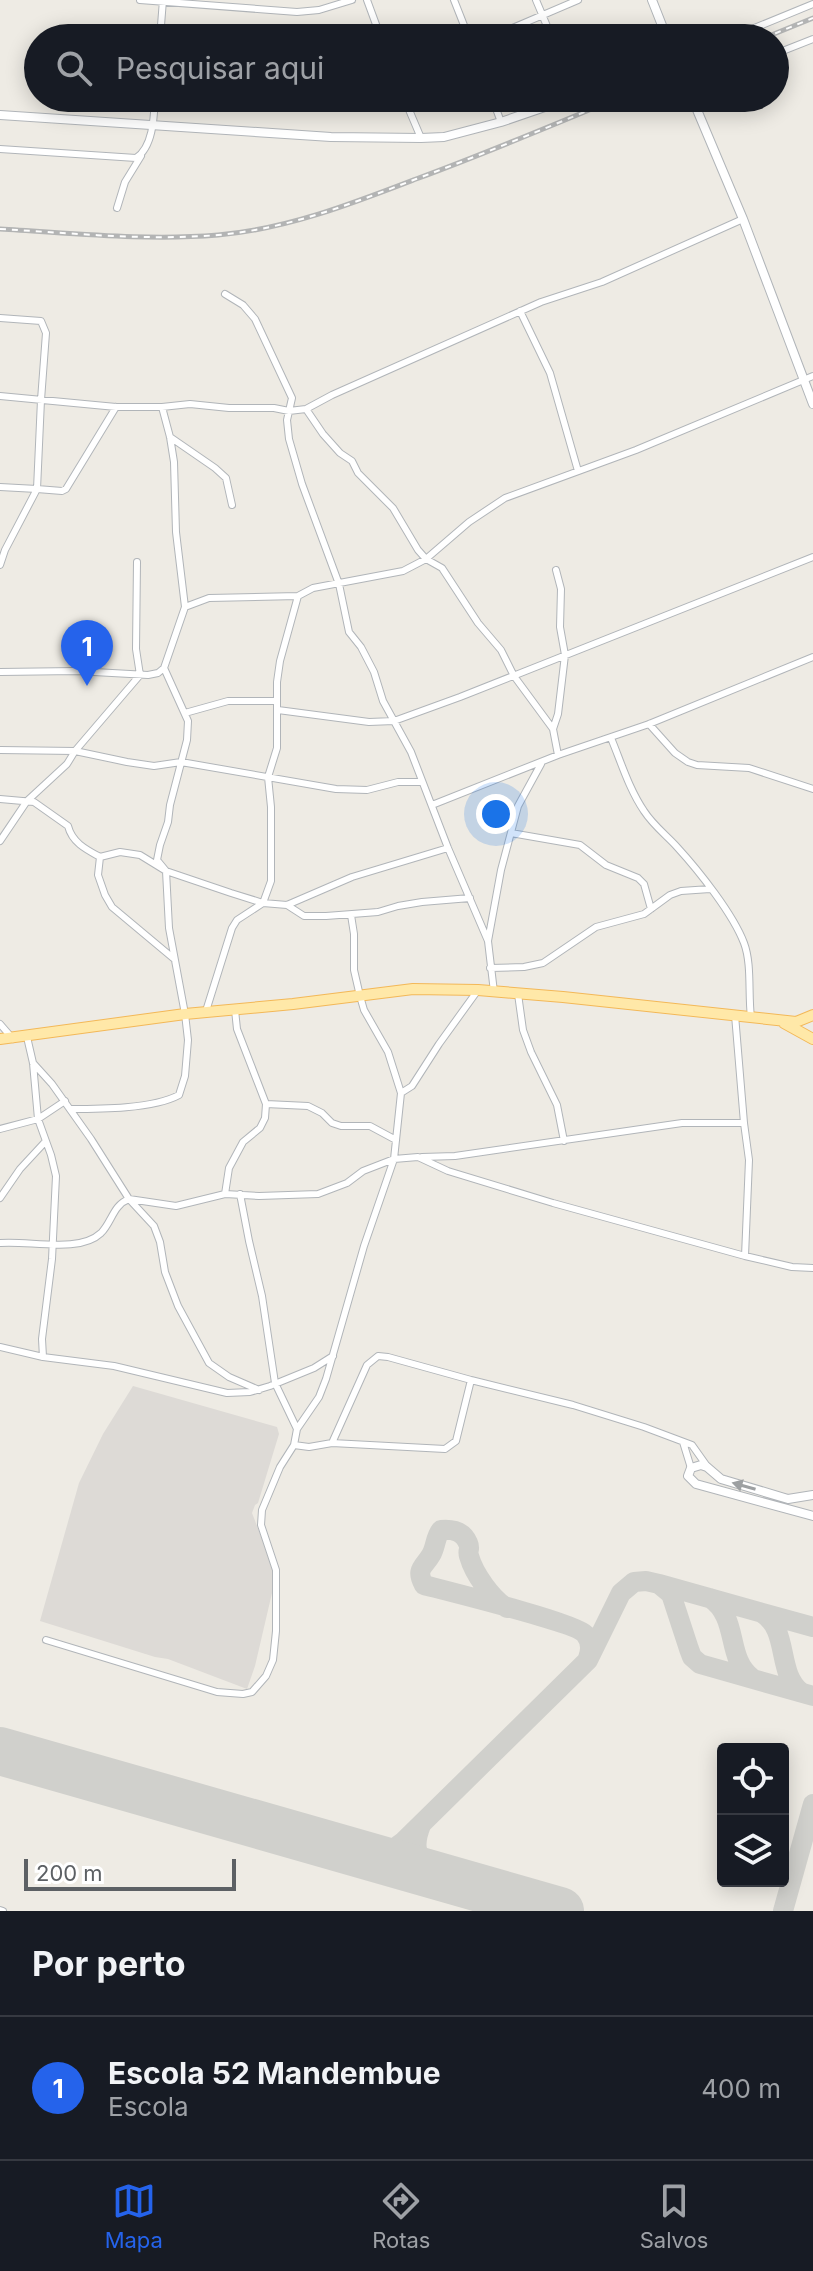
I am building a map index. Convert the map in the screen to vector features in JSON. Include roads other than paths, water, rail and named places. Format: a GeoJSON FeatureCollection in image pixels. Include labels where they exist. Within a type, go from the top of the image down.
{"type":"FeatureCollection","features":[{"type":"Feature","properties":{"kind":"main road"},"geometry":{"type":"LineString","coordinates":[[0,1039],[185,1014],[413,989],[478,990],[796,1022],[813,1015]]}},
{"type":"Feature","properties":{"kind":"main road"},"geometry":{"type":"LineString","coordinates":[[779,1020],[813,1039]]}},
{"type":"Feature","properties":{"kind":"street"},"geometry":{"type":"LineString","coordinates":[[140,0],[297,12],[319,10],[352,0]]}},
{"type":"Feature","properties":{"kind":"street"},"geometry":{"type":"LineString","coordinates":[[258,9],[259,0]]}},
{"type":"Feature","properties":{"kind":"street"},"geometry":{"type":"LineString","coordinates":[[367,0],[376,24]]}},
{"type":"Feature","properties":{"kind":"street"},"geometry":{"type":"LineString","coordinates":[[454,0],[463,24]]}},
{"type":"Feature","properties":{"kind":"street"},"geometry":{"type":"LineString","coordinates":[[536,0],[546,24]]}},
{"type":"Feature","properties":{"kind":"street"},"geometry":{"type":"LineString","coordinates":[[519,24],[578,0]]}},
{"type":"Feature","properties":{"kind":"street"},"geometry":{"type":"LineString","coordinates":[[652,0],[661,24]]}},
{"type":"Feature","properties":{"kind":"street"},"geometry":{"type":"LineString","coordinates":[[161,24],[163,1]]}},
{"type":"Feature","properties":{"kind":"street"},"geometry":{"type":"LineString","coordinates":[[762,24],[809,3]]}},
{"type":"Feature","properties":{"kind":"street"},"geometry":{"type":"LineString","coordinates":[[789,48],[813,39]]}},
{"type":"Feature","properties":{"kind":"street"},"geometry":{"type":"LineString","coordinates":[[117,208],[125,182],[141,156],[153,126],[154,112]]}},
{"type":"Feature","properties":{"kind":"street"},"geometry":{"type":"LineString","coordinates":[[410,112],[421,138]]}},
{"type":"Feature","properties":{"kind":"street"},"geometry":{"type":"LineString","coordinates":[[497,112],[501,122]]}},
{"type":"Feature","properties":{"kind":"street"},"geometry":{"type":"LineString","coordinates":[[0,115],[331,137],[421,138],[444,137],[530,112]]}},
{"type":"Feature","properties":{"kind":"street"},"geometry":{"type":"LineString","coordinates":[[698,112],[809,378],[813,404]]}},
{"type":"Feature","properties":{"kind":"street"},"geometry":{"type":"LineString","coordinates":[[0,149],[141,156]]}},
{"type":"Feature","properties":{"kind":"street"},"geometry":{"type":"LineString","coordinates":[[0,396],[116,407],[190,404],[289,411],[306,409],[520,311],[602,282],[743,219]]}},
{"type":"Feature","properties":{"kind":"street"},"geometry":{"type":"LineString","coordinates":[[225,294],[243,305],[255,319],[292,398],[287,420],[289,439],[339,584],[349,632],[374,672],[383,701],[411,752],[488,941]]}},
{"type":"Feature","properties":{"kind":"street"},"geometry":{"type":"LineString","coordinates":[[520,311],[550,373],[578,471]]}},
{"type":"Feature","properties":{"kind":"street"},"geometry":{"type":"LineString","coordinates":[[0,318],[41,321],[46,333],[37,489],[0,565]]}},
{"type":"Feature","properties":{"kind":"street"},"geometry":{"type":"LineString","coordinates":[[185,607],[209,598],[298,596],[313,588],[403,571],[426,559],[469,522],[505,498],[650,444],[809,378]]}},
{"type":"Feature","properties":{"kind":"street"},"geometry":{"type":"LineString","coordinates":[[0,487],[66,489],[116,407]]}},
{"type":"Feature","properties":{"kind":"street"},"geometry":{"type":"LineString","coordinates":[[0,672],[76,671],[140,675],[158,673],[164,668],[185,607],[176,532],[174,462],[162,407]]}},
{"type":"Feature","properties":{"kind":"street"},"geometry":{"type":"LineString","coordinates":[[306,409],[323,434],[352,461],[358,473],[393,508],[418,550],[442,568],[553,729],[558,755]]}},
{"type":"Feature","properties":{"kind":"street"},"geometry":{"type":"LineString","coordinates":[[170,437],[226,478],[232,505]]}},
{"type":"Feature","properties":{"kind":"street"},"geometry":{"type":"LineString","coordinates":[[278,710],[369,722],[394,721],[813,557]]}},
{"type":"Feature","properties":{"kind":"street"},"geometry":{"type":"LineString","coordinates":[[0,841],[27,801],[67,764],[140,675],[136,649],[137,562]]}},
{"type":"Feature","properties":{"kind":"street"},"geometry":{"type":"LineString","coordinates":[[553,729],[558,714],[565,655],[560,627],[561,589],[556,570]]}},
{"type":"Feature","properties":{"kind":"street"},"geometry":{"type":"LineString","coordinates":[[206,1013],[232,928],[237,920],[263,903],[271,881],[268,777],[277,748],[280,661],[298,596]]}},
{"type":"Feature","properties":{"kind":"street"},"geometry":{"type":"LineString","coordinates":[[432,805],[558,755],[649,724],[813,657]]}},
{"type":"Feature","properties":{"kind":"street"},"geometry":{"type":"LineString","coordinates":[[70,1109],[127,1107],[169,1100],[179,1095],[185,1076],[188,1061],[185,1014],[169,928],[166,871],[157,860],[168,822],[188,721],[164,668]]}},
{"type":"Feature","properties":{"kind":"street"},"geometry":{"type":"LineString","coordinates":[[185,713],[228,701],[277,701]]}},
{"type":"Feature","properties":{"kind":"street"},"geometry":{"type":"LineString","coordinates":[[649,724],[675,753],[688,762],[749,768],[813,789]]}},
{"type":"Feature","properties":{"kind":"street"},"geometry":{"type":"LineString","coordinates":[[611,738],[644,811],[695,867],[729,915],[743,941],[747,954],[751,1017]]}},
{"type":"Feature","properties":{"kind":"street"},"geometry":{"type":"LineString","coordinates":[[0,750],[75,751],[154,766],[181,762],[336,789],[367,790],[398,782],[422,782]]}},
{"type":"Feature","properties":{"kind":"street"},"geometry":{"type":"LineString","coordinates":[[494,992],[488,941],[501,870],[518,806],[541,764]]}},
{"type":"Feature","properties":{"kind":"street"},"geometry":{"type":"LineString","coordinates":[[0,799],[34,802],[68,826],[71,837],[100,857],[120,852],[140,855],[166,871],[263,903],[287,905],[352,877],[448,848]]}},
{"type":"Feature","properties":{"kind":"street"},"geometry":{"type":"LineString","coordinates":[[511,833],[580,845],[606,865],[638,878],[644,884],[651,909]]}},
{"type":"Feature","properties":{"kind":"street"},"geometry":{"type":"LineString","coordinates":[[100,857],[98,875],[112,907],[174,960]]}},
{"type":"Feature","properties":{"kind":"street"},"geometry":{"type":"LineString","coordinates":[[490,968],[543,963],[596,927],[632,919],[681,891],[710,889]]}},
{"type":"Feature","properties":{"kind":"street"},"geometry":{"type":"LineString","coordinates":[[287,905],[304,916],[351,915],[444,899],[470,898]]}},
{"type":"Feature","properties":{"kind":"street"},"geometry":{"type":"LineString","coordinates":[[46,1640],[217,1692],[252,1692],[266,1676],[275,1647],[276,1570],[261,1525],[262,1510],[280,1467],[294,1445],[297,1429],[319,1397],[364,1246],[394,1159],[401,1093],[388,1052],[364,1010],[360,996],[354,970],[351,915]]}},
{"type":"Feature","properties":{"kind":"street"},"geometry":{"type":"LineString","coordinates":[[401,1093],[412,1086],[478,990]]}},
{"type":"Feature","properties":{"kind":"street"},"geometry":{"type":"LineString","coordinates":[[518,994],[523,1030],[557,1105],[564,1141]]}},
{"type":"Feature","properties":{"kind":"street"},"geometry":{"type":"LineString","coordinates":[[225,1194],[229,1168],[243,1142],[260,1128],[265,1118],[266,1104],[237,1029],[235,1010]]}},
{"type":"Feature","properties":{"kind":"street"},"geometry":{"type":"LineString","coordinates":[[735,1014],[749,1160],[745,1256]]}},
{"type":"Feature","properties":{"kind":"street"},"geometry":{"type":"LineString","coordinates":[[0,1024],[13,1039]]}},
{"type":"Feature","properties":{"kind":"street"},"geometry":{"type":"LineString","coordinates":[[27,1037],[33,1063],[38,1119],[56,1176],[44,1308],[43,1357]]}},
{"type":"Feature","properties":{"kind":"street"},"geometry":{"type":"LineString","coordinates":[[33,1063],[65,1101],[129,1199],[154,1226],[165,1272],[178,1306],[209,1363],[229,1377],[259,1390]]}},
{"type":"Feature","properties":{"kind":"street"},"geometry":{"type":"LineString","coordinates":[[0,1129],[38,1119],[65,1101]]}},
{"type":"Feature","properties":{"kind":"street"},"geometry":{"type":"LineString","coordinates":[[266,1104],[308,1106],[332,1123],[370,1126],[396,1140]]}},
{"type":"Feature","properties":{"kind":"street"},"geometry":{"type":"LineString","coordinates":[[0,1243],[52,1244],[87,1240],[100,1233],[122,1201],[129,1199],[176,1206],[225,1194],[318,1194],[394,1159],[455,1156],[682,1123],[744,1123]]}},
{"type":"Feature","properties":{"kind":"street"},"geometry":{"type":"LineString","coordinates":[[0,1198],[20,1169],[45,1142]]}},
{"type":"Feature","properties":{"kind":"street"},"geometry":{"type":"LineString","coordinates":[[418,1157],[490,1185],[745,1256],[792,1267],[813,1268]]}},
{"type":"Feature","properties":{"kind":"street"},"geometry":{"type":"LineString","coordinates":[[240,1194],[262,1296],[275,1383],[297,1429]]}},
{"type":"Feature","properties":{"kind":"street"},"geometry":{"type":"LineString","coordinates":[[0,1347],[43,1357],[114,1366],[227,1393],[259,1390],[314,1368],[333,1356]]}},
{"type":"Feature","properties":{"kind":"street"},"geometry":{"type":"LineString","coordinates":[[332,1443],[367,1365],[378,1356],[573,1405],[644,1427],[692,1445],[711,1471]]}},
{"type":"Feature","properties":{"kind":"street"},"geometry":{"type":"LineString","coordinates":[[294,1445],[309,1447],[332,1443],[445,1449],[456,1441],[471,1380]]}},
{"type":"Feature","properties":{"kind":"street"},"geometry":{"type":"LineString","coordinates":[[683,1442],[691,1468],[688,1476],[696,1484],[813,1516]]}},
{"type":"Feature","properties":{"kind":"street"},"geometry":{"type":"LineString","coordinates":[[691,1468],[701,1465],[721,1479],[788,1499],[813,1495]]}},
{"type":"Feature","properties":{"kind":"railway"},"geometry":{"type":"LineString","coordinates":[[789,28],[813,18]]}},
{"type":"Feature","properties":{"kind":"railway"},"geometry":{"type":"LineString","coordinates":[[0,229],[164,237],[218,235],[269,227],[367,197],[584,112]]}},
{"type":"Feature","properties":{"kind":"place","name":"Escola 52 Mandembue"},"geometry":{"type":"Point","coordinates":[87,686]}}]}
